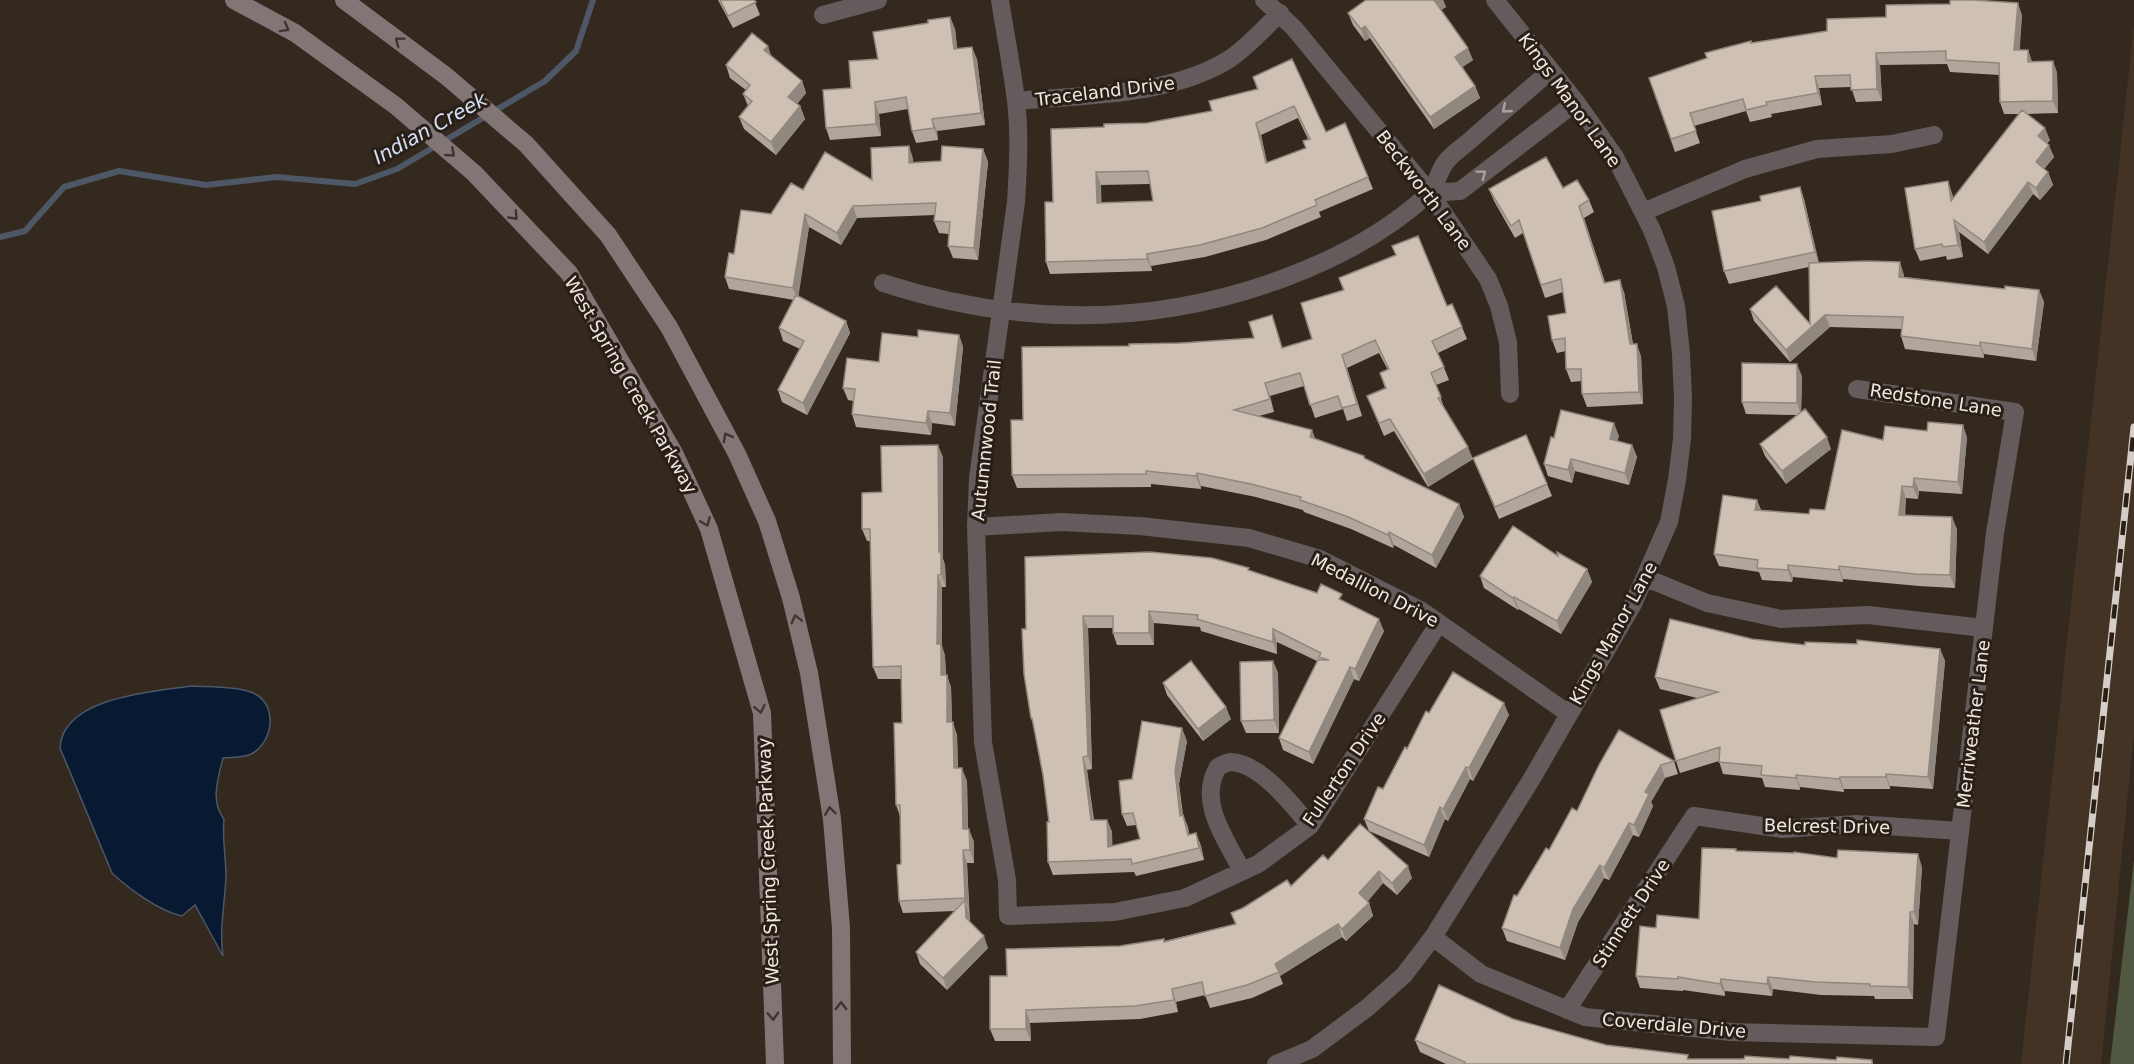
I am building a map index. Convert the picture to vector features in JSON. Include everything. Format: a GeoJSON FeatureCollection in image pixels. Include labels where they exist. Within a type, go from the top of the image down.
{"type":"FeatureCollection","features":[{"type":"Feature","properties":{"kind":"main road","name":"West Spring Creek Parkway"},"geometry":{"type":"LineString","coordinates":[[234,0],[295,33],[396,106],[474,173],[569,273],[668,443],[709,530],[762,713],[775,1064]]}},
{"type":"Feature","properties":{"kind":"main road"},"geometry":{"type":"LineString","coordinates":[[344,0],[446,76],[526,144],[608,235],[669,327],[736,454],[766,521],[791,598],[809,673],[832,819],[841,928],[842,1064]]}},
{"type":"Feature","properties":{"kind":"street"},"geometry":{"type":"LineString","coordinates":[[823,15],[878,0]]}},
{"type":"Feature","properties":{"kind":"street","name":"Autumnwood Trail"},"geometry":{"type":"LineString","coordinates":[[1000,0],[1016,101],[1019,151],[1016,202],[978,478],[976,527],[983,742],[1007,880],[1008,916]]}},
{"type":"Feature","properties":{"kind":"street","name":"Beckworth Lane"},"geometry":{"type":"LineString","coordinates":[[1264,0],[1280,13],[1430,193],[1477,262],[1494,291],[1505,324],[1510,394]]}},
{"type":"Feature","properties":{"kind":"street","name":"Kings Manor Lane"},"geometry":{"type":"LineString","coordinates":[[1276,1064],[1312,1049],[1367,1008],[1404,975],[1433,937],[1531,780],[1633,604],[1669,522],[1682,439],[1683,398],[1676,306],[1666,267],[1643,212],[1615,157],[1576,102],[1495,0]]}},
{"type":"Feature","properties":{"kind":"street","name":"Traceland Drive"},"geometry":{"type":"LineString","coordinates":[[1016,101],[1136,90],[1186,80],[1228,60],[1280,13]]}},
{"type":"Feature","properties":{"kind":"street"},"geometry":{"type":"LineString","coordinates":[[883,283],[908,291],[1001,310],[1078,316],[1119,315],[1163,310],[1230,295],[1298,273],[1377,232],[1430,193],[1445,163],[1550,71]]}},
{"type":"Feature","properties":{"kind":"street"},"geometry":{"type":"LineString","coordinates":[[1430,193],[1460,191],[1576,102]]}},
{"type":"Feature","properties":{"kind":"street"},"geometry":{"type":"LineString","coordinates":[[1643,212],[1745,169],[1817,149],[1892,144],[1934,135]]}},
{"type":"Feature","properties":{"kind":"street","name":"Redstone Lane"},"geometry":{"type":"LineString","coordinates":[[1857,389],[2015,412]]}},
{"type":"Feature","properties":{"kind":"street","name":"Merriweather Lane"},"geometry":{"type":"LineString","coordinates":[[1936,1037],[1995,533],[2015,412]]}},
{"type":"Feature","properties":{"kind":"street","name":"Medallion Drive"},"geometry":{"type":"LineString","coordinates":[[976,527],[1061,522],[1140,526],[1249,538],[1320,559],[1422,611],[1569,714]]}},
{"type":"Feature","properties":{"kind":"street"},"geometry":{"type":"LineString","coordinates":[[1646,578],[1707,603],[1780,619],[1869,615],[1984,628]]}},
{"type":"Feature","properties":{"kind":"street","name":"Fullerton Drive"},"geometry":{"type":"LineString","coordinates":[[1008,916],[1114,912],[1185,898],[1258,864],[1310,826],[1439,622]]}},
{"type":"Feature","properties":{"kind":"street"},"geometry":{"type":"LineString","coordinates":[[1242,872],[1213,813],[1210,800],[1209,786],[1218,767],[1229,762],[1243,765],[1275,785],[1310,826]]}},
{"type":"Feature","properties":{"kind":"street","name":"Belcrest Drive"},"geometry":{"type":"LineString","coordinates":[[1694,816],[1782,829],[1856,824],[1960,831]]}},
{"type":"Feature","properties":{"kind":"street","name":"Stinnett Drive"},"geometry":{"type":"LineString","coordinates":[[1567,1010],[1694,816]]}},
{"type":"Feature","properties":{"kind":"street","name":"Coverdale Drive"},"geometry":{"type":"LineString","coordinates":[[1433,937],[1481,974],[1585,1017],[1731,1032],[1936,1037]]}},
{"type":"Feature","properties":{"kind":"shaded area"},"geometry":{"type":"Polygon","coordinates":[[[2134,25],[2134,732],[2101,1064],[2021,1064],[2134,25]]]}},
{"type":"Feature","properties":{"kind":"green space"},"geometry":{"type":"Polygon","coordinates":[[[2134,860],[2134,1064],[2110,1064],[2134,860]]]}},
{"type":"Feature","properties":{"kind":"water"},"geometry":{"type":"Polygon","coordinates":[[[192,686],[251,692],[264,701],[270,717],[270,726],[264,742],[248,755],[223,758],[217,782],[217,805],[224,819],[226,869],[222,926],[223,956],[195,905],[182,916],[173,913],[145,899],[112,873],[60,748],[65,731],[76,718],[93,707],[135,694],[192,686]]]}},
{"type":"Feature","properties":{"kind":"building"},"geometry":{"type":"Polygon","coordinates":[[[720,0],[754,0],[756,2],[728,16],[720,0]]]}},
{"type":"Feature","properties":{"kind":"building"},"geometry":{"type":"Polygon","coordinates":[[[1366,0],[1434,0],[1468,48],[1455,57],[1475,86],[1430,117],[1365,26],[1361,29],[1348,13],[1366,0]]]}},
{"type":"Feature","properties":{"kind":"building"},"geometry":{"type":"Polygon","coordinates":[[[1950,0],[2018,3],[2014,50],[2028,50],[2028,62],[2053,61],[2053,101],[2000,102],[1999,63],[1946,60],[1946,51],[1876,53],[1877,89],[1851,90],[1850,75],[1815,76],[1818,93],[1766,102],[1767,105],[1746,110],[1743,99],[1690,113],[1696,131],[1671,139],[1649,78],[1707,58],[1705,53],[1751,41],[1751,43],[1827,31],[1827,19],[1886,17],[1886,5],[1950,4],[1950,0]]]}},
{"type":"Feature","properties":{"kind":"building"},"geometry":{"type":"Polygon","coordinates":[[[950,17],[954,49],[972,47],[981,113],[932,119],[934,128],[912,131],[906,97],[875,102],[876,124],[826,128],[823,90],[851,88],[849,61],[878,59],[873,32],[950,17]]]}},
{"type":"Feature","properties":{"kind":"building"},"geometry":{"type":"Polygon","coordinates":[[[752,33],[768,46],[764,50],[802,81],[788,97],[800,106],[771,142],[739,117],[752,101],[743,94],[750,85],[726,65],[752,33]]]}},
{"type":"Feature","properties":{"kind":"building"},"geometry":{"type":"Polygon","coordinates":[[[1292,59],[1326,132],[1345,123],[1368,177],[1315,200],[1317,205],[1262,228],[1200,245],[1147,254],[1147,259],[1046,262],[1045,202],[1053,202],[1051,129],[1147,123],[1212,111],[1209,101],[1258,89],[1253,77],[1292,59]],[[1294,106],[1256,123],[1266,163],[1306,148],[1303,141],[1310,139],[1294,106]],[[1148,171],[1096,172],[1097,203],[1153,201],[1148,171]]]}},
{"type":"Feature","properties":{"kind":"building"},"geometry":{"type":"Polygon","coordinates":[[[2022,110],[2045,128],[2038,136],[2049,145],[2036,162],[2048,172],[2036,188],[2028,182],[1984,242],[1954,220],[1958,245],[1943,247],[1942,244],[1915,249],[1905,188],[1948,181],[1951,201],[2022,110]]]}},
{"type":"Feature","properties":{"kind":"building"},"geometry":{"type":"Polygon","coordinates":[[[909,146],[909,163],[941,161],[942,146],[983,149],[974,248],[948,246],[950,222],[934,221],[936,203],[853,206],[837,233],[805,214],[793,288],[725,277],[729,253],[734,254],[741,210],[771,214],[791,183],[803,190],[825,152],[872,180],[871,148],[909,146]]]}},
{"type":"Feature","properties":{"kind":"building"},"geometry":{"type":"Polygon","coordinates":[[[1546,157],[1563,188],[1577,180],[1589,200],[1579,206],[1604,283],[1620,280],[1630,344],[1637,344],[1639,392],[1582,394],[1581,369],[1566,369],[1565,338],[1552,340],[1548,316],[1566,313],[1561,279],[1541,285],[1519,220],[1511,226],[1489,189],[1546,157]]]}},
{"type":"Feature","properties":{"kind":"building"},"geometry":{"type":"Polygon","coordinates":[[[1800,187],[1815,252],[1724,271],[1712,211],[1761,201],[1760,196],[1800,187]]]}},
{"type":"Feature","properties":{"kind":"building"},"geometry":{"type":"Polygon","coordinates":[[[1418,236],[1447,306],[1452,304],[1462,327],[1432,341],[1444,367],[1431,373],[1441,397],[1438,398],[1468,447],[1424,474],[1390,419],[1379,423],[1367,396],[1386,388],[1380,373],[1389,369],[1375,340],[1342,355],[1357,404],[1342,408],[1338,396],[1310,405],[1300,373],[1265,383],[1270,399],[1234,410],[1312,430],[1310,437],[1364,456],[1459,504],[1432,555],[1389,532],[1388,535],[1346,516],[1300,500],[1301,497],[1197,473],[1196,476],[1146,471],[1146,474],[1012,475],[1011,420],[1023,420],[1022,347],[1129,346],[1129,344],[1254,338],[1249,322],[1272,315],[1282,348],[1312,339],[1301,303],[1344,290],[1339,278],[1396,255],[1392,246],[1418,236]]]}},
{"type":"Feature","properties":{"kind":"building"},"geometry":{"type":"Polygon","coordinates":[[[1900,262],[1899,277],[2005,289],[2005,286],[2039,290],[2032,349],[1980,342],[1980,346],[1901,336],[1903,317],[1825,315],[1786,350],[1750,309],[1776,286],[1810,324],[1809,263],[1900,262]]]}},
{"type":"Feature","properties":{"kind":"building"},"geometry":{"type":"Polygon","coordinates":[[[796,295],[846,321],[803,403],[778,390],[804,341],[779,328],[796,295]]]}},
{"type":"Feature","properties":{"kind":"building"},"geometry":{"type":"Polygon","coordinates":[[[918,330],[959,335],[950,413],[928,411],[926,423],[852,414],[855,389],[843,388],[847,358],[879,362],[882,333],[918,337],[918,330]]]}},
{"type":"Feature","properties":{"kind":"building"},"geometry":{"type":"Polygon","coordinates":[[[1742,363],[1797,364],[1797,403],[1742,402],[1742,363]]]}},
{"type":"Feature","properties":{"kind":"building"},"geometry":{"type":"Polygon","coordinates":[[[1805,409],[1827,437],[1782,471],[1760,444],[1805,409]]]}},
{"type":"Feature","properties":{"kind":"building"},"geometry":{"type":"Polygon","coordinates":[[[1561,410],[1614,423],[1610,439],[1632,445],[1625,473],[1571,459],[1568,470],[1544,464],[1561,410]]]}},
{"type":"Feature","properties":{"kind":"building"},"geometry":{"type":"Polygon","coordinates":[[[1928,422],[1963,425],[1958,482],[1914,478],[1913,487],[1902,486],[1899,515],[1952,517],[1950,575],[1915,574],[1839,566],[1839,570],[1788,565],[1788,570],[1757,568],[1758,560],[1714,554],[1723,495],[1757,500],[1755,510],[1809,514],[1810,509],[1825,510],[1842,430],[1883,440],[1885,426],[1927,431],[1928,422]]]}},
{"type":"Feature","properties":{"kind":"building"},"geometry":{"type":"Polygon","coordinates":[[[1526,435],[1547,484],[1495,507],[1473,458],[1526,435]]]}},
{"type":"Feature","properties":{"kind":"building"},"geometry":{"type":"Polygon","coordinates":[[[938,445],[941,574],[938,575],[937,644],[941,644],[941,675],[947,675],[947,722],[953,722],[954,768],[962,768],[963,829],[969,829],[970,850],[963,850],[965,898],[899,901],[897,865],[901,864],[900,805],[896,805],[894,723],[902,723],[901,666],[873,667],[870,529],[862,529],[862,493],[882,492],[881,446],[938,445]]]}},
{"type":"Feature","properties":{"kind":"building"},"geometry":{"type":"Polygon","coordinates":[[[1513,526],[1558,556],[1557,552],[1587,569],[1557,621],[1513,598],[1480,576],[1513,526]]]}},
{"type":"Feature","properties":{"kind":"building"},"geometry":{"type":"Polygon","coordinates":[[[1150,552],[1212,558],[1249,568],[1248,570],[1317,593],[1321,584],[1342,594],[1339,599],[1379,619],[1355,669],[1350,667],[1309,752],[1279,738],[1318,660],[1329,660],[1319,657],[1321,653],[1273,629],[1273,642],[1197,619],[1198,615],[1149,611],[1149,633],[1113,633],[1113,616],[1083,616],[1088,756],[1083,757],[1091,820],[1107,820],[1108,847],[1140,839],[1133,813],[1122,814],[1119,781],[1132,779],[1142,721],[1182,728],[1175,771],[1180,816],[1183,815],[1188,835],[1196,833],[1199,848],[1132,864],[1131,859],[1048,862],[1047,822],[1049,822],[1043,775],[1024,674],[1022,629],[1026,629],[1025,557],[1150,552]]]}},
{"type":"Feature","properties":{"kind":"building"},"geometry":{"type":"Polygon","coordinates":[[[1670,619],[1752,639],[1805,645],[1805,642],[1857,644],[1857,640],[1940,649],[1928,777],[1886,774],[1886,777],[1840,777],[1839,779],[1761,775],[1762,766],[1719,762],[1720,747],[1676,761],[1660,710],[1718,692],[1655,677],[1670,619]]]}},
{"type":"Feature","properties":{"kind":"building"},"geometry":{"type":"Polygon","coordinates":[[[1191,661],[1226,707],[1198,729],[1163,683],[1191,661]]]}},
{"type":"Feature","properties":{"kind":"building"},"geometry":{"type":"Polygon","coordinates":[[[1273,661],[1274,720],[1241,721],[1240,662],[1273,661]]]}},
{"type":"Feature","properties":{"kind":"building"},"geometry":{"type":"Polygon","coordinates":[[[1453,672],[1504,703],[1469,768],[1466,767],[1443,809],[1440,807],[1424,845],[1364,819],[1378,787],[1383,789],[1426,711],[1429,713],[1453,672]]]}},
{"type":"Feature","properties":{"kind":"building"},"geometry":{"type":"Polygon","coordinates":[[[1619,730],[1674,761],[1661,765],[1645,792],[1649,794],[1634,825],[1629,823],[1604,868],[1600,865],[1573,909],[1560,948],[1502,928],[1514,895],[1517,896],[1546,848],[1549,850],[1572,808],[1577,811],[1619,730]]]}},
{"type":"Feature","properties":{"kind":"building"},"geometry":{"type":"Polygon","coordinates":[[[1360,824],[1408,866],[1392,883],[1379,871],[1359,893],[1369,903],[1342,929],[1338,924],[1275,964],[1279,972],[1247,985],[1205,996],[1202,982],[1172,989],[1174,1000],[1135,1006],[1026,1010],[1026,1029],[990,1029],[990,976],[1007,976],[1006,949],[1120,946],[1164,939],[1164,942],[1236,924],[1231,913],[1287,880],[1291,886],[1323,855],[1328,860],[1360,824]]]}},
{"type":"Feature","properties":{"kind":"building"},"geometry":{"type":"Polygon","coordinates":[[[1702,848],[1794,852],[1837,858],[1838,850],[1918,854],[1914,912],[1910,912],[1908,987],[1768,977],[1767,984],[1721,979],[1720,984],[1678,977],[1678,979],[1636,976],[1640,926],[1656,928],[1657,915],[1699,919],[1702,848]]]}},
{"type":"Feature","properties":{"kind":"building"},"geometry":{"type":"Polygon","coordinates":[[[965,900],[966,918],[984,936],[943,978],[916,952],[965,900]]]}},
{"type":"Feature","properties":{"kind":"building"},"geometry":{"type":"Polygon","coordinates":[[[1439,985],[1513,1019],[1606,1045],[1688,1055],[1687,1059],[1744,1059],[1745,1056],[1789,1059],[1790,1056],[1836,1060],[1837,1057],[1872,1060],[1872,1064],[1464,1064],[1465,1062],[1415,1040],[1439,985]]]}},
{"type":"Feature","properties":{"kind":"waterway","name":"Indian Creek"},"geometry":{"type":"LineString","coordinates":[[0,237],[25,231],[64,187],[119,171],[206,185],[277,177],[355,184],[397,169],[545,81],[576,51],[593,0]]}},
{"type":"Feature","properties":{"kind":"railway"},"geometry":{"type":"LineString","coordinates":[[2066,1064],[2134,427]]}}]}
